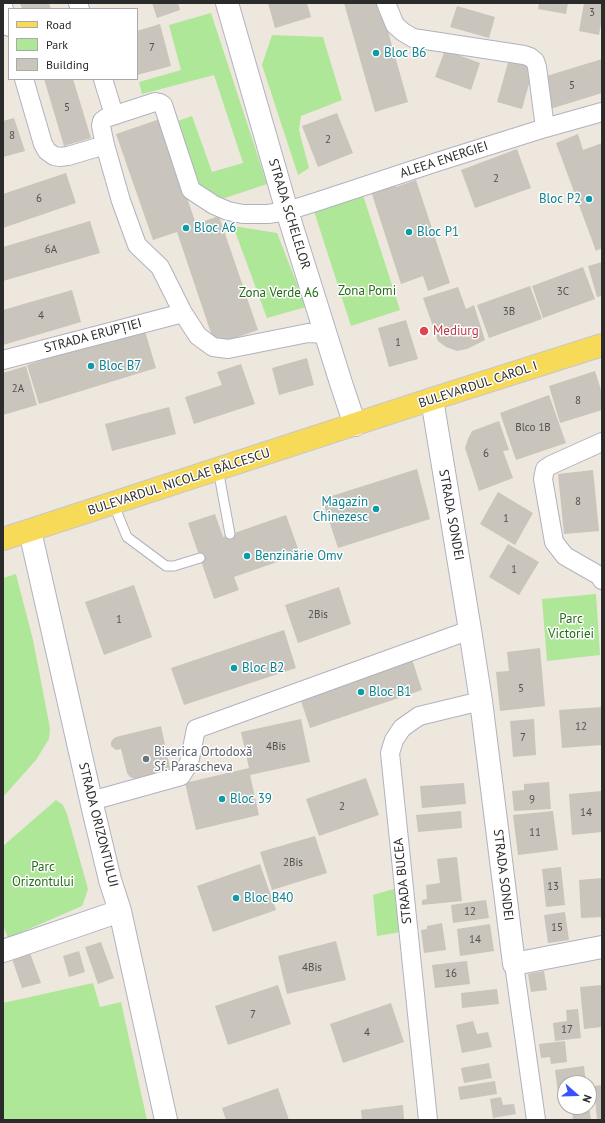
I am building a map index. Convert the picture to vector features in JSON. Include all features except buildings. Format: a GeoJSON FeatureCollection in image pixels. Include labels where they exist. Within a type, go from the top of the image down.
{"type":"FeatureCollection","features":[{"type":"Feature","properties":{"kind":"main road","name":"STRADA SCHELELOR"},"geometry":{"type":"LineString","coordinates":[[227,3],[287,211],[355,424]]}},
{"type":"Feature","properties":{"kind":"main road","name":"BULEVARDUL CAROL I"},"geometry":{"type":"LineString","coordinates":[[355,424],[602,345]]}},
{"type":"Feature","properties":{"kind":"main road","name":"STRADA SONDEI"},"geometry":{"type":"LineString","coordinates":[[432,399],[481,701],[514,964]]}},
{"type":"Feature","properties":{"kind":"main road","name":"BULEVARDUL NICOLAE BĂLCESCU"},"geometry":{"type":"LineString","coordinates":[[3,539],[355,424]]}},
{"type":"Feature","properties":{"kind":"main road","name":"STRADA ORIZONTULUI"},"geometry":{"type":"LineString","coordinates":[[30,531],[91,800],[110,880],[120,911],[166,1120]]}},
{"type":"Feature","properties":{"kind":"main road"},"geometry":{"type":"LineString","coordinates":[[3,951],[120,911]]}},
{"type":"Feature","properties":{"kind":"main road"},"geometry":{"type":"LineString","coordinates":[[514,964],[602,947]]}},
{"type":"Feature","properties":{"kind":"street"},"geometry":{"type":"LineString","coordinates":[[386,3],[395,25],[402,32],[413,38],[530,57],[535,61],[537,67],[545,128]]}},
{"type":"Feature","properties":{"kind":"street"},"geometry":{"type":"LineString","coordinates":[[3,6],[8,24]]}},
{"type":"Feature","properties":{"kind":"street"},"geometry":{"type":"LineString","coordinates":[[24,80],[43,144],[47,151],[54,156],[60,157],[105,145]]}},
{"type":"Feature","properties":{"kind":"street"},"geometry":{"type":"LineString","coordinates":[[103,80],[114,115],[102,121],[101,126],[121,201],[137,245],[160,267],[183,312],[198,336],[213,347],[228,349],[308,334],[326,334]]}},
{"type":"Feature","properties":{"kind":"street","name":"ALEEA ENERGIEI"},"geometry":{"type":"LineString","coordinates":[[114,115],[155,102],[160,103],[166,114],[191,190],[214,205],[228,211],[244,214],[268,214],[287,211],[545,128],[602,112]]}},
{"type":"Feature","properties":{"kind":"street","name":"STRADA ERUPȚIEI"},"geometry":{"type":"LineString","coordinates":[[3,360],[183,312]]}},
{"type":"Feature","properties":{"kind":"street"},"geometry":{"type":"LineString","coordinates":[[602,442],[551,465],[545,469],[543,479],[554,542],[565,556],[600,576],[602,580]]}},
{"type":"Feature","properties":{"kind":"street"},"geometry":{"type":"LineString","coordinates":[[91,800],[181,776],[189,764],[196,729],[470,630]]}},
{"type":"Feature","properties":{"kind":"street","name":"STRADA BUCEA"},"geometry":{"type":"LineString","coordinates":[[428,1120],[390,753],[394,740],[402,728],[419,716],[481,701]]}},
{"type":"Feature","properties":{"kind":"street","name":"STRADA SONDEI"},"geometry":{"type":"LineString","coordinates":[[514,964],[536,1120]]}},
{"type":"Feature","properties":{"kind":"lane"},"geometry":{"type":"LineString","coordinates":[[218,469],[230,534]]}},
{"type":"Feature","properties":{"kind":"lane"},"geometry":{"type":"LineString","coordinates":[[113,503],[127,537],[166,566],[174,566],[200,558]]}},
{"type":"Feature","properties":{"kind":"green space"},"geometry":{"type":"Polygon","coordinates":[[[211,13],[267,184],[219,200],[199,192],[175,122],[192,116],[212,172],[243,163],[214,75],[142,94],[139,82],[181,70],[169,25],[211,13]]]}},
{"type":"Feature","properties":{"kind":"green space"},"geometry":{"type":"Polygon","coordinates":[[[272,35],[323,37],[342,100],[301,116],[299,130],[309,168],[298,175],[262,65],[272,35]]]}},
{"type":"Feature","properties":{"kind":"green space","name":"Zona Pomi"},"geometry":{"type":"Polygon","coordinates":[[[363,195],[400,310],[351,326],[314,211],[363,195]]]}},
{"type":"Feature","properties":{"kind":"green space","name":"Zona Verde A6"},"geometry":{"type":"Polygon","coordinates":[[[233,226],[277,233],[306,307],[267,318],[233,226]]]}},
{"type":"Feature","properties":{"kind":"green space"},"geometry":{"type":"Polygon","coordinates":[[[16,574],[33,640],[50,728],[49,739],[36,760],[3,797],[3,578],[16,574]]]}},
{"type":"Feature","properties":{"kind":"green space","name":"Parc Victoriei"},"geometry":{"type":"Polygon","coordinates":[[[596,594],[600,655],[547,661],[542,599],[596,594]]]}},
{"type":"Feature","properties":{"kind":"green space","name":"Parc Orizontului"},"geometry":{"type":"Polygon","coordinates":[[[56,800],[63,805],[67,814],[88,889],[85,898],[82,906],[8,938],[3,925],[3,846],[56,800]]]}},
{"type":"Feature","properties":{"kind":"green space"},"geometry":{"type":"Polygon","coordinates":[[[397,888],[401,932],[377,936],[373,895],[397,888]]]}},
{"type":"Feature","properties":{"kind":"green space"},"geometry":{"type":"Polygon","coordinates":[[[93,983],[100,1007],[121,1002],[147,1120],[3,1120],[3,1003],[93,983]]]}},
{"type":"Feature","properties":{"kind":"place","name":"Bloc B6"},"geometry":{"type":"Point","coordinates":[376,53]}},
{"type":"Feature","properties":{"kind":"place","name":"Bloc P2"},"geometry":{"type":"Point","coordinates":[589,199]}},
{"type":"Feature","properties":{"kind":"place","name":"Bloc A6"},"geometry":{"type":"Point","coordinates":[186,228]}},
{"type":"Feature","properties":{"kind":"place","name":"Bloc P1"},"geometry":{"type":"Point","coordinates":[409,232]}},
{"type":"Feature","properties":{"kind":"place","name":"Mediurg"},"geometry":{"type":"Point","coordinates":[424,331]}},
{"type":"Feature","properties":{"kind":"place","name":"Bloc B7"},"geometry":{"type":"Point","coordinates":[91,366]}},
{"type":"Feature","properties":{"kind":"place","name":"Magazin Chinezesc"},"geometry":{"type":"Point","coordinates":[376,509]}},
{"type":"Feature","properties":{"kind":"place","name":"Benzinărie Omv"},"geometry":{"type":"Point","coordinates":[247,556]}},
{"type":"Feature","properties":{"kind":"place","name":"Bloc B2"},"geometry":{"type":"Point","coordinates":[234,668]}},
{"type":"Feature","properties":{"kind":"place","name":"Bloc B1"},"geometry":{"type":"Point","coordinates":[361,692]}},
{"type":"Feature","properties":{"kind":"place","name":"Biserica Ortodoxă Sf. Parascheva"},"geometry":{"type":"Point","coordinates":[146,759]}},
{"type":"Feature","properties":{"kind":"place","name":"Bloc 39"},"geometry":{"type":"Point","coordinates":[222,799]}},
{"type":"Feature","properties":{"kind":"place","name":"Bloc B40"},"geometry":{"type":"Point","coordinates":[236,898]}}]}
